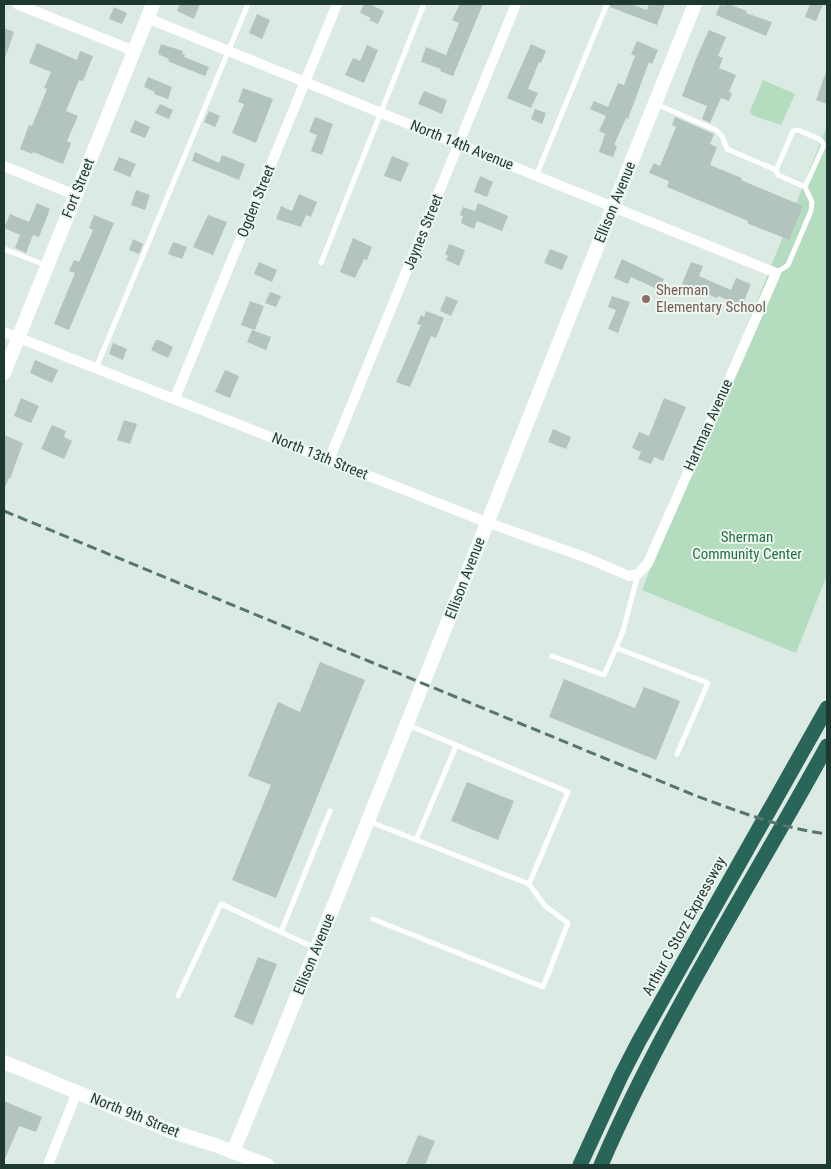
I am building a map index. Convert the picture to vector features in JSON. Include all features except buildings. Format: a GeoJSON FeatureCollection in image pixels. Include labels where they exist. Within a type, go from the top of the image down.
{"type":"FeatureCollection","features":[{"type":"Feature","properties":{"kind":"highway","name":"Arthur C Storz Expressway"},"geometry":{"type":"LineString","coordinates":[[580,1165],[635,1050],[827,708]]}},
{"type":"Feature","properties":{"kind":"highway"},"geometry":{"type":"LineString","coordinates":[[601,1165],[639,1083],[675,1014],[827,746]]}},
{"type":"Feature","properties":{"kind":"street"},"geometry":{"type":"LineString","coordinates":[[17,4],[134,51]]}},
{"type":"Feature","properties":{"kind":"street","name":"Fort Street"},"geometry":{"type":"LineString","coordinates":[[4,373],[153,4]]}},
{"type":"Feature","properties":{"kind":"street","name":"Ogden Street"},"geometry":{"type":"LineString","coordinates":[[175,398],[337,4]]}},
{"type":"Feature","properties":{"kind":"street","name":"Jaynes Street"},"geometry":{"type":"LineString","coordinates":[[329,460],[516,4]]}},
{"type":"Feature","properties":{"kind":"street","name":"Ellison Avenue"},"geometry":{"type":"LineString","coordinates":[[233,1152],[407,725],[486,522],[695,4]]}},
{"type":"Feature","properties":{"kind":"street","name":"North 14th Avenue"},"geometry":{"type":"LineString","coordinates":[[147,18],[776,273]]}},
{"type":"Feature","properties":{"kind":"street"},"geometry":{"type":"LineString","coordinates":[[4,166],[75,195]]}},
{"type":"Feature","properties":{"kind":"street","name":"Hartman Avenue"},"geometry":{"type":"LineString","coordinates":[[638,574],[648,563],[776,273]]}},
{"type":"Feature","properties":{"kind":"street","name":"North 13th Street"},"geometry":{"type":"LineString","coordinates":[[4,332],[486,522],[587,558],[629,576],[638,574]]}},
{"type":"Feature","properties":{"kind":"street","name":"North 9th Street"},"geometry":{"type":"LineString","coordinates":[[4,1062],[174,1132],[267,1165]]}},
{"type":"Feature","properties":{"kind":"street"},"geometry":{"type":"LineString","coordinates":[[48,1165],[77,1092]]}},
{"type":"Feature","properties":{"kind":"lane"},"geometry":{"type":"LineString","coordinates":[[96,368],[248,4]]}},
{"type":"Feature","properties":{"kind":"lane"},"geometry":{"type":"LineString","coordinates":[[321,263],[424,4]]}},
{"type":"Feature","properties":{"kind":"lane"},"geometry":{"type":"LineString","coordinates":[[536,176],[607,4]]}},
{"type":"Feature","properties":{"kind":"lane"},"geometry":{"type":"LineString","coordinates":[[654,103],[716,130],[722,136],[726,149],[776,170],[778,175],[805,187],[810,194],[812,202],[811,211],[788,265],[776,273]]}},
{"type":"Feature","properties":{"kind":"lane"},"geometry":{"type":"LineString","coordinates":[[776,170],[793,132],[798,130],[821,140],[824,144],[805,187]]}},
{"type":"Feature","properties":{"kind":"lane"},"geometry":{"type":"LineString","coordinates":[[4,249],[47,266]]}},
{"type":"Feature","properties":{"kind":"lane"},"geometry":{"type":"LineString","coordinates":[[552,656],[604,676],[624,631],[638,574]]}},
{"type":"Feature","properties":{"kind":"lane"},"geometry":{"type":"LineString","coordinates":[[616,648],[708,683],[677,754]]}},
{"type":"Feature","properties":{"kind":"lane"},"geometry":{"type":"LineString","coordinates":[[407,725],[568,792],[530,884]]}},
{"type":"Feature","properties":{"kind":"lane"},"geometry":{"type":"LineString","coordinates":[[416,840],[456,746]]}},
{"type":"Feature","properties":{"kind":"lane"},"geometry":{"type":"LineString","coordinates":[[281,932],[330,811]]}},
{"type":"Feature","properties":{"kind":"lane"},"geometry":{"type":"LineString","coordinates":[[368,821],[530,884],[545,906],[568,923],[543,987],[373,919]]}},
{"type":"Feature","properties":{"kind":"lane"},"geometry":{"type":"LineString","coordinates":[[178,996],[221,904],[316,948]]}},
{"type":"Feature","properties":{"kind":"green space"},"geometry":{"type":"Polygon","coordinates":[[[763,80],[795,94],[781,125],[752,115],[750,111],[763,80]]]}},
{"type":"Feature","properties":{"kind":"green space","name":"Sherman Community Center"},"geometry":{"type":"Polygon","coordinates":[[[827,126],[827,575],[796,653],[642,590],[827,126]]]}},
{"type":"Feature","properties":{"kind":"railway"},"geometry":{"type":"LineString","coordinates":[[4,511],[694,795],[743,813],[793,828],[827,834]]}},
{"type":"Feature","properties":{"kind":"place","name":"Sherman Elementary School"},"geometry":{"type":"Point","coordinates":[646,299]}}]}
